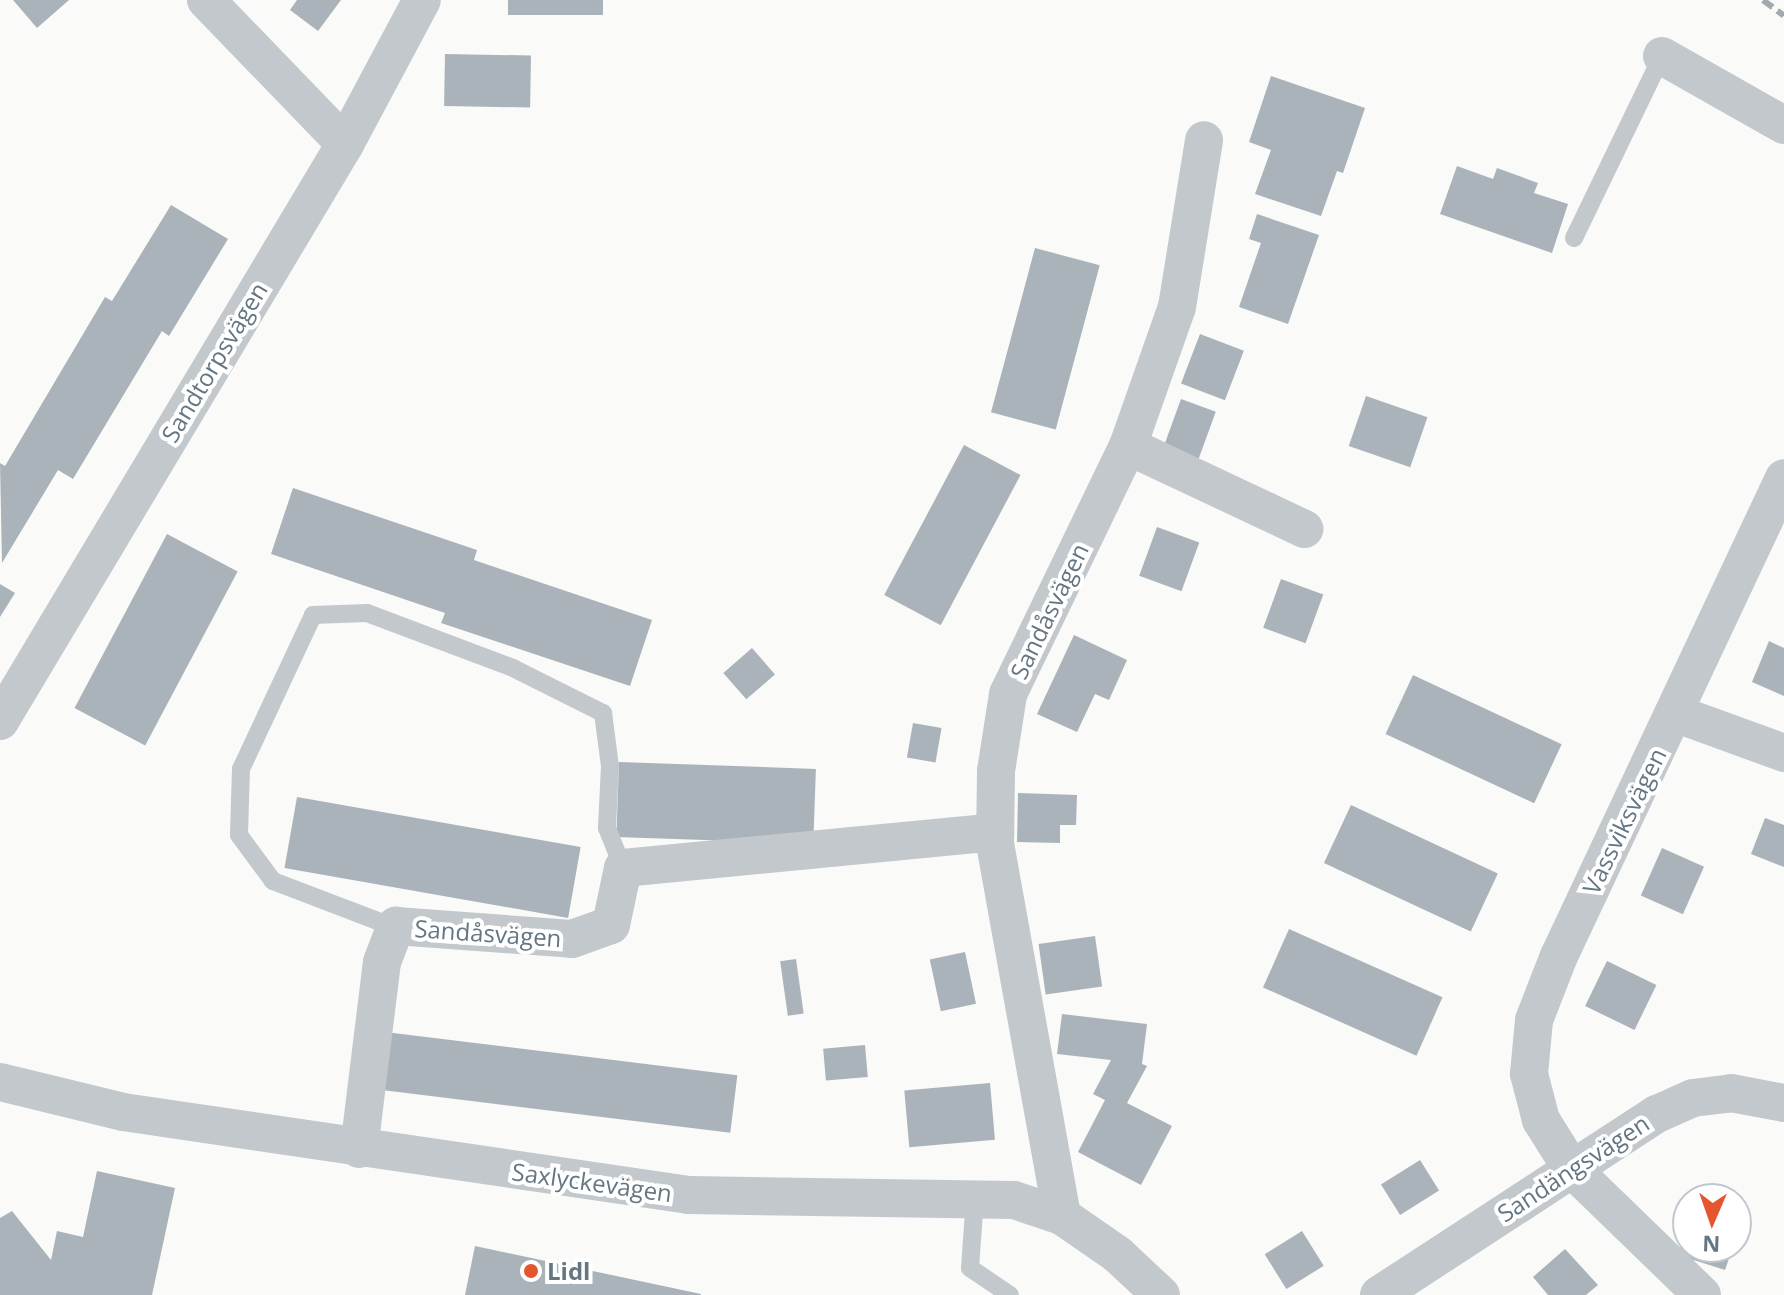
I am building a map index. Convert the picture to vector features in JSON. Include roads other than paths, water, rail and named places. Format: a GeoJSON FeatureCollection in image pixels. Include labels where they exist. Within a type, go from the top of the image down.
{"type":"FeatureCollection","features":[{"type":"Feature","properties":{"kind":"street"},"geometry":{"type":"LineString","coordinates":[[206,0],[345,144]]}},
{"type":"Feature","properties":{"kind":"street","name":"Sandtorpsvägen"},"geometry":{"type":"LineString","coordinates":[[0,721],[345,144],[422,0]]}},
{"type":"Feature","properties":{"kind":"street"},"geometry":{"type":"LineString","coordinates":[[1662,56],[1784,125]]}},
{"type":"Feature","properties":{"kind":"street","name":"Sandåsvägen"},"geometry":{"type":"LineString","coordinates":[[1062,1216],[995,832],[996,771],[1008,694],[1128,446],[1177,307],[1204,140]]}},
{"type":"Feature","properties":{"kind":"street"},"geometry":{"type":"LineString","coordinates":[[1128,446],[1304,529]]}},
{"type":"Feature","properties":{"kind":"street","name":"Vassviksvägen"},"geometry":{"type":"LineString","coordinates":[[1702,1295],[1571,1168],[1541,1120],[1529,1074],[1534,1020],[1559,956],[1677,714],[1784,478]]}},
{"type":"Feature","properties":{"kind":"street"},"geometry":{"type":"LineString","coordinates":[[1677,714],[1784,753]]}},
{"type":"Feature","properties":{"kind":"street"},"geometry":{"type":"LineString","coordinates":[[623,868],[995,832]]}},
{"type":"Feature","properties":{"kind":"street","name":"Sandåsvägen"},"geometry":{"type":"LineString","coordinates":[[359,1149],[382,962],[396,928],[572,939],[611,925],[623,868]]}},
{"type":"Feature","properties":{"kind":"street","name":"Saxlyckevägen"},"geometry":{"type":"LineString","coordinates":[[0,1082],[123,1112],[689,1195],[1014,1200],[1062,1216],[1117,1254],[1161,1295]]}},
{"type":"Feature","properties":{"kind":"street","name":"Sandängsvägen"},"geometry":{"type":"LineString","coordinates":[[1379,1295],[1657,1114],[1693,1098],[1731,1093],[1784,1103]]}},
{"type":"Feature","properties":{"kind":"lane"},"geometry":{"type":"LineString","coordinates":[[1574,238],[1662,56]]}},
{"type":"Feature","properties":{"kind":"lane"},"geometry":{"type":"LineString","coordinates":[[396,928],[273,881],[239,835],[241,769],[313,615],[367,613],[513,668],[603,713],[610,766],[607,828],[623,868]]}},
{"type":"Feature","properties":{"kind":"lane"},"geometry":{"type":"LineString","coordinates":[[975,1198],[970,1268],[1010,1295]]}},
{"type":"Feature","properties":{"kind":"railway"},"geometry":{"type":"LineString","coordinates":[[1763,0],[1784,16]]}},
{"type":"Feature","properties":{"kind":"place","name":"Lidl"},"geometry":{"type":"Point","coordinates":[531,1271]}}]}
